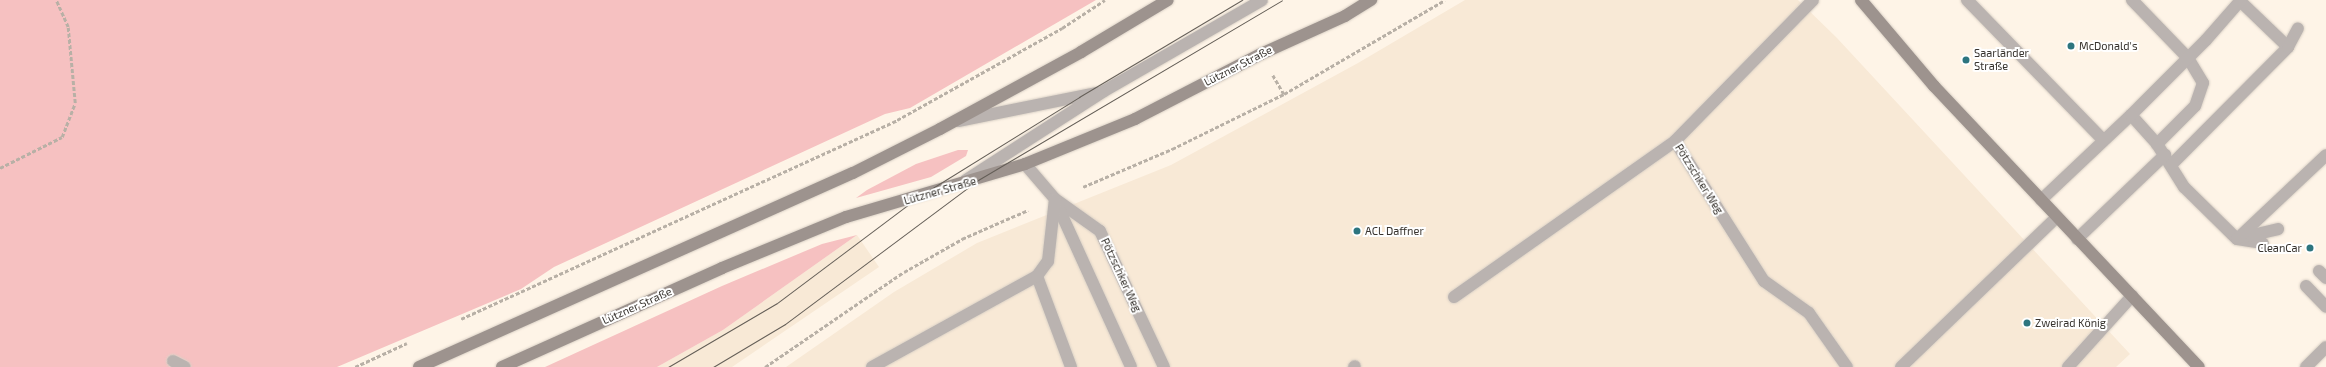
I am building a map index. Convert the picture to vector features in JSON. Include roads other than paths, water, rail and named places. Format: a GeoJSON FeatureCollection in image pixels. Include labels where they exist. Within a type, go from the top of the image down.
{"type":"FeatureCollection","features":[{"type":"Feature","properties":{"kind":"main road"},"geometry":{"type":"LineString","coordinates":[[419,367],[853,173],[954,122],[1081,52],[1168,0]]}},
{"type":"Feature","properties":{"kind":"main road","name":"Lützner Straße"},"geometry":{"type":"LineString","coordinates":[[502,367],[722,268],[846,217],[957,186],[1025,164],[1135,119],[1261,54],[1345,16],[1371,0]]}},
{"type":"Feature","properties":{"kind":"main road"},"geometry":{"type":"LineString","coordinates":[[1860,0],[1934,86],[2199,367]]}},
{"type":"Feature","properties":{"kind":"lane"},"geometry":{"type":"LineString","coordinates":[[957,186],[1104,91],[1262,0]]}},
{"type":"Feature","properties":{"kind":"lane","name":"Pötzschker Weg"},"geometry":{"type":"LineString","coordinates":[[1813,0],[1675,141],[1764,281],[1809,313],[1847,367]]}},
{"type":"Feature","properties":{"kind":"lane"},"geometry":{"type":"LineString","coordinates":[[1967,0],[2103,140]]}},
{"type":"Feature","properties":{"kind":"lane"},"geometry":{"type":"LineString","coordinates":[[2132,0],[2188,58],[2203,83],[2195,106],[2157,144]]}},
{"type":"Feature","properties":{"kind":"lane"},"geometry":{"type":"LineString","coordinates":[[2041,200],[2131,115],[2188,58],[2240,0],[2288,47]]}},
{"type":"Feature","properties":{"kind":"lane"},"geometry":{"type":"LineString","coordinates":[[2077,239],[2168,159],[2288,47],[2298,28]]}},
{"type":"Feature","properties":{"kind":"lane"},"geometry":{"type":"LineString","coordinates":[[954,122],[1104,91]]}},
{"type":"Feature","properties":{"kind":"lane"},"geometry":{"type":"LineString","coordinates":[[2131,115],[2157,144],[2168,159],[2184,187],[2237,239],[2263,243]]}},
{"type":"Feature","properties":{"kind":"lane"},"geometry":{"type":"LineString","coordinates":[[1454,297],[1675,141]]}},
{"type":"Feature","properties":{"kind":"lane"},"geometry":{"type":"LineString","coordinates":[[2237,239],[2326,155]]}},
{"type":"Feature","properties":{"kind":"lane","name":"Pötzschker Weg"},"geometry":{"type":"LineString","coordinates":[[1025,164],[1055,199],[1100,231],[1164,367]]}},
{"type":"Feature","properties":{"kind":"lane"},"geometry":{"type":"LineString","coordinates":[[872,367],[1037,276],[1048,261],[1055,199]]}},
{"type":"Feature","properties":{"kind":"lane"},"geometry":{"type":"LineString","coordinates":[[1055,199],[1131,367]]}},
{"type":"Feature","properties":{"kind":"lane"},"geometry":{"type":"LineString","coordinates":[[1901,367],[2057,217]]}},
{"type":"Feature","properties":{"kind":"lane"},"geometry":{"type":"LineString","coordinates":[[2237,239],[2278,229]]}},
{"type":"Feature","properties":{"kind":"lane"},"geometry":{"type":"LineString","coordinates":[[1037,276],[1071,367]]}},
{"type":"Feature","properties":{"kind":"lane"},"geometry":{"type":"LineString","coordinates":[[2306,286],[2326,307]]}},
{"type":"Feature","properties":{"kind":"lane"},"geometry":{"type":"LineString","coordinates":[[2068,367],[2132,296]]}},
{"type":"Feature","properties":{"kind":"lane"},"geometry":{"type":"LineString","coordinates":[[2306,367],[2326,347]]}},
{"type":"Feature","properties":{"kind":"lane"},"geometry":{"type":"LineString","coordinates":[[172,361],[185,367]]}},
{"type":"Feature","properties":{"kind":"tram line"},"geometry":{"type":"LineString","coordinates":[[668,367],[777,303],[918,197],[1079,97],[1242,0]]}},
{"type":"Feature","properties":{"kind":"tram line"},"geometry":{"type":"LineString","coordinates":[[713,367],[785,324],[978,180],[1282,0]]}},
{"type":"Feature","properties":{"kind":"place","name":"McDonald's"},"geometry":{"type":"Point","coordinates":[2071,46]}},
{"type":"Feature","properties":{"kind":"place","name":"Saarländer Straße"},"geometry":{"type":"Point","coordinates":[1966,60]}},
{"type":"Feature","properties":{"kind":"place","name":"ACL Daffner"},"geometry":{"type":"Point","coordinates":[1357,231]}},
{"type":"Feature","properties":{"kind":"place","name":"CleanCar"},"geometry":{"type":"Point","coordinates":[2310,248]}},
{"type":"Feature","properties":{"kind":"place","name":"Zweirad König"},"geometry":{"type":"Point","coordinates":[2027,323]}}]}
